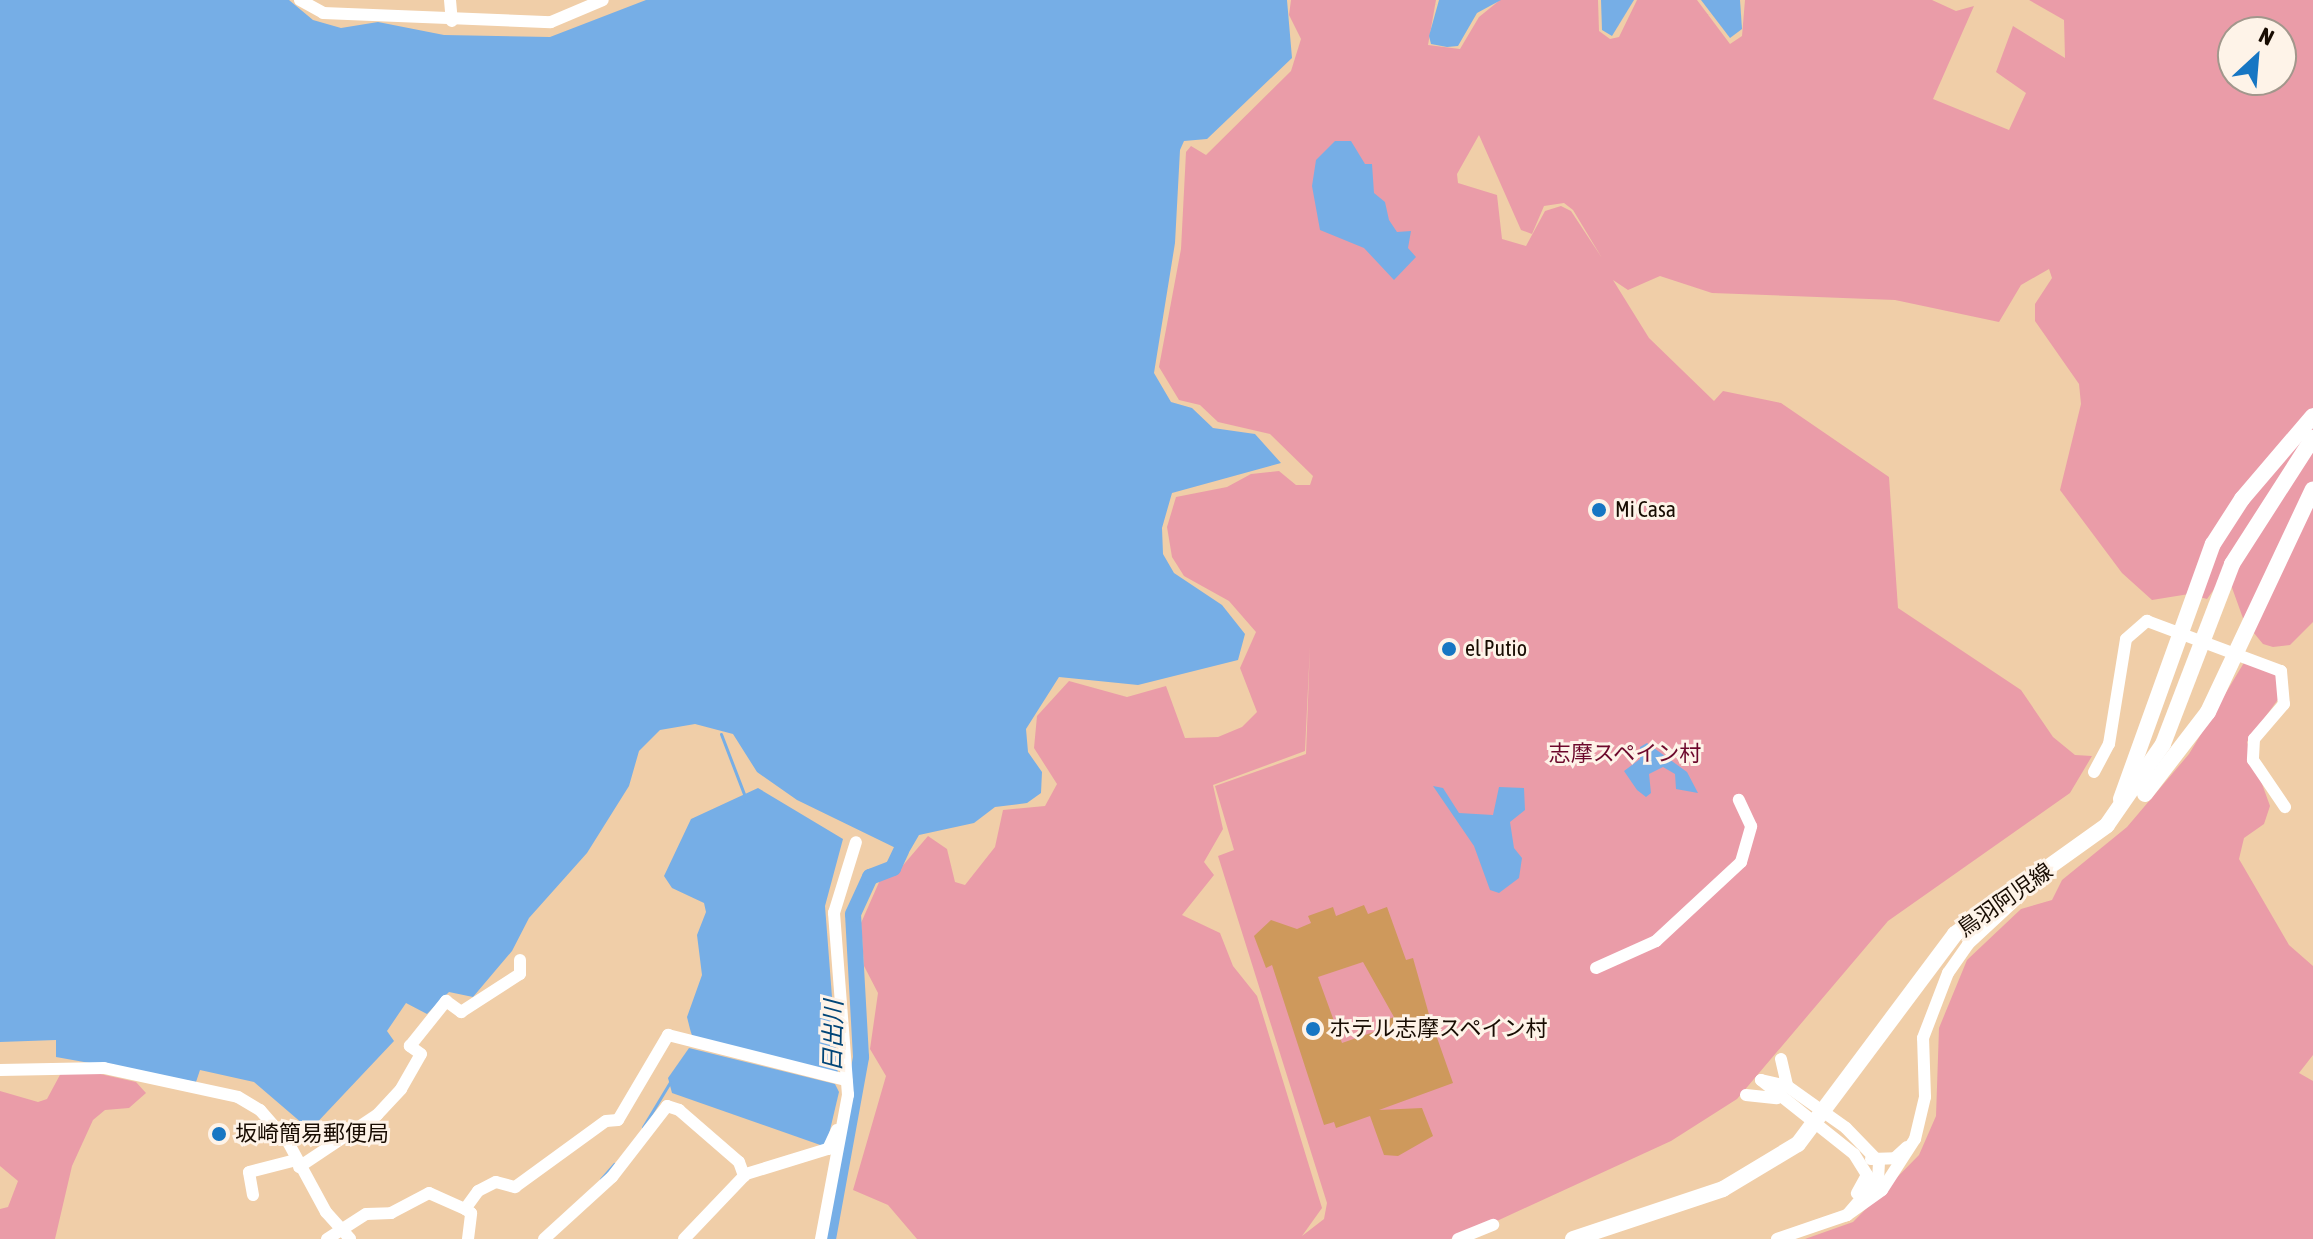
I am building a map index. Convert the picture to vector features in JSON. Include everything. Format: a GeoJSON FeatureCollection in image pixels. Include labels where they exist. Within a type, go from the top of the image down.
{"type":"FeatureCollection","features":[{"type":"Feature","properties":{"kind":"main road"},"geometry":{"type":"LineString","coordinates":[[2107,825],[2137,762],[2178,631],[2213,544],[2242,499],[2313,416]]}},
{"type":"Feature","properties":{"kind":"main road","name":"鳥羽阿児線"},"geometry":{"type":"LineString","coordinates":[[1573,1239],[1723,1189],[1798,1144],[1835,1102],[1932,958],[1974,916],[2044,874],[2107,825],[2149,773],[2210,616],[2248,532],[2313,438]]}},
{"type":"Feature","properties":{"kind":"main road"},"geometry":{"type":"LineString","coordinates":[[2107,825],[2131,811],[2181,749],[2239,652],[2313,489]]}},
{"type":"Feature","properties":{"kind":"street"},"geometry":{"type":"LineString","coordinates":[[300,0],[323,13],[452,21],[559,21],[603,0]]}},
{"type":"Feature","properties":{"kind":"street"},"geometry":{"type":"LineString","coordinates":[[450,0],[452,21]]}},
{"type":"Feature","properties":{"kind":"street"},"geometry":{"type":"LineString","coordinates":[[2094,772],[2109,744],[2130,630],[2147,621],[2239,652],[2281,671],[2284,704],[2254,739],[2253,760],[2285,807]]}},
{"type":"Feature","properties":{"kind":"street"},"geometry":{"type":"LineString","coordinates":[[1596,968],[1656,941],[1741,862],[1751,826],[1739,800]]}},
{"type":"Feature","properties":{"kind":"street"},"geometry":{"type":"LineString","coordinates":[[821,1239],[844,1124],[846,1080],[834,913],[856,842]]}},
{"type":"Feature","properties":{"kind":"street"},"geometry":{"type":"LineString","coordinates":[[1777,1239],[1847,1215],[1882,1190],[1915,1139],[1925,1097],[1923,1038],[1942,986],[1968,944],[2044,874]]}},
{"type":"Feature","properties":{"kind":"street"},"geometry":{"type":"LineString","coordinates":[[253,1195],[249,1172],[297,1164],[377,1115],[401,1089],[421,1054],[410,1046],[446,1001],[461,1012],[520,974],[520,960]]}},
{"type":"Feature","properties":{"kind":"street"},"geometry":{"type":"LineString","coordinates":[[465,1209],[485,1185],[515,1187],[606,1121],[618,1120],[668,1035],[846,1080]]}},
{"type":"Feature","properties":{"kind":"street"},"geometry":{"type":"LineString","coordinates":[[1781,1059],[1787,1086]]}},
{"type":"Feature","properties":{"kind":"street"},"geometry":{"type":"LineString","coordinates":[[0,1070],[104,1068],[238,1097],[260,1110],[345,1234]]}},
{"type":"Feature","properties":{"kind":"street"},"geometry":{"type":"LineString","coordinates":[[684,1239],[744,1176],[828,1149],[846,1080]]}},
{"type":"Feature","properties":{"kind":"street"},"geometry":{"type":"LineString","coordinates":[[1847,1215],[1878,1179],[1879,1162],[1846,1128],[1787,1086],[1761,1080],[1780,1099],[1854,1154],[1879,1162],[1895,1158],[1915,1139]]}},
{"type":"Feature","properties":{"kind":"street"},"geometry":{"type":"LineString","coordinates":[[1746,1095],[1780,1099]]}},
{"type":"Feature","properties":{"kind":"street"},"geometry":{"type":"LineString","coordinates":[[544,1239],[612,1177],[667,1106],[739,1162],[744,1176]]}},
{"type":"Feature","properties":{"kind":"street"},"geometry":{"type":"LineString","coordinates":[[1826,1222],[1862,1187],[1867,1175],[1854,1154]]}},
{"type":"Feature","properties":{"kind":"street"},"geometry":{"type":"LineString","coordinates":[[327,1239],[345,1234],[366,1214],[391,1213],[429,1193],[471,1213],[468,1239]]}},
{"type":"Feature","properties":{"kind":"street"},"geometry":{"type":"LineString","coordinates":[[1458,1239],[1493,1225]]}},
{"type":"Feature","properties":{"kind":"green space","name":"志摩スペイン村"},"geometry":{"type":"Polygon","coordinates":[[[1291,0],[1436,0],[1428,45],[1460,49],[1479,17],[1500,0],[1598,0],[1599,31],[1610,39],[1619,37],[1637,0],[1697,0],[1730,44],[1742,36],[1745,0],[1932,0],[1956,11],[1974,6],[1933,99],[2009,130],[2026,93],[1996,72],[2013,26],[2065,58],[2064,20],[2029,0],[2313,0],[2313,622],[2290,645],[2273,647],[2263,644],[2244,621],[2231,585],[2220,581],[2207,599],[2189,594],[2152,600],[2122,573],[2060,490],[2081,404],[2079,384],[2035,321],[2035,304],[2052,278],[2049,269],[2021,285],[1999,322],[1895,300],[1712,293],[1660,276],[1628,290],[1613,280],[1649,338],[1714,401],[1723,391],[1781,403],[1889,477],[1898,608],[2021,690],[2053,737],[2075,755],[2092,756],[2070,793],[1888,921],[1737,1099],[1671,1141],[1486,1226],[1450,1239],[917,1239],[888,1205],[853,1190],[886,1076],[870,1049],[878,993],[864,966],[861,923],[880,880],[899,870],[928,836],[947,849],[955,882],[965,885],[995,847],[1003,810],[1045,806],[1057,784],[1034,748],[1037,716],[1069,681],[1127,697],[1166,686],[1185,738],[1218,737],[1242,727],[1257,712],[1240,668],[1256,632],[1229,601],[1184,576],[1172,557],[1167,527],[1176,497],[1227,487],[1251,474],[1279,471],[1296,485],[1310,485],[1313,476],[1270,434],[1218,422],[1200,405],[1179,400],[1159,367],[1181,249],[1186,152],[1191,146],[1206,155],[1291,71],[1301,39],[1289,15],[1291,0]],[[1479,135],[1457,174],[1458,183],[1497,195],[1502,239],[1526,246],[1545,211],[1561,206],[1571,211],[1602,258],[1573,210],[1564,203],[1544,206],[1532,234],[1521,230],[1479,135]],[[1310,646],[1305,751],[1213,785],[1223,829],[1204,862],[1214,875],[1182,915],[1220,933],[1233,966],[1257,996],[1322,1208],[1302,1236],[1324,1219],[1327,1203],[1218,856],[1234,850],[1215,786],[1306,754],[1310,646]]]}},
{"type":"Feature","properties":{"kind":"green space"},"geometry":{"type":"Polygon","coordinates":[[[2245,661],[2276,675],[2282,694],[2247,742],[2270,806],[2264,824],[2244,838],[2239,859],[2289,945],[2313,966],[2313,1055],[2299,1073],[2313,1081],[2313,1239],[1805,1239],[1853,1222],[1919,1155],[1936,1116],[1939,1028],[1967,960],[2021,909],[2052,900],[2062,880],[2127,827],[2189,754],[2245,661]]]}},
{"type":"Feature","properties":{"kind":"green space"},"geometry":{"type":"Polygon","coordinates":[[[87,1071],[136,1082],[146,1093],[129,1108],[105,1110],[93,1120],[72,1166],[55,1239],[0,1239],[0,1209],[8,1207],[18,1181],[0,1166],[0,1091],[38,1102],[47,1099],[61,1073],[87,1071]]]}},
{"type":"Feature","properties":{"kind":"water"},"geometry":{"type":"Polygon","coordinates":[[[0,0],[289,0],[313,20],[341,28],[378,22],[444,35],[550,37],[646,0],[1287,0],[1292,58],[1207,139],[1184,141],[1180,150],[1175,243],[1154,373],[1171,402],[1192,408],[1213,428],[1255,434],[1281,463],[1172,493],[1162,528],[1163,554],[1174,573],[1222,605],[1245,634],[1238,660],[1138,685],[1059,677],[1026,729],[1028,752],[1042,772],[1041,793],[1027,803],[995,807],[974,823],[919,835],[908,854],[797,800],[757,772],[733,734],[695,724],[660,730],[639,751],[629,786],[587,853],[529,918],[512,951],[473,997],[449,992],[427,1014],[406,1003],[387,1031],[394,1041],[310,1130],[254,1082],[200,1070],[196,1082],[56,1057],[56,1040],[0,1042],[0,0]]]}},
{"type":"Feature","properties":{"kind":"water"},"geometry":{"type":"Polygon","coordinates":[[[1439,0],[1501,0],[1477,13],[1458,46],[1447,47],[1431,44],[1429,36],[1439,0]]]}},
{"type":"Feature","properties":{"kind":"water"},"geometry":{"type":"Polygon","coordinates":[[[1601,0],[1634,0],[1612,36],[1602,30],[1601,0]]]}},
{"type":"Feature","properties":{"kind":"water"},"geometry":{"type":"Polygon","coordinates":[[[1701,0],[1740,0],[1742,29],[1730,38],[1701,0]]]}},
{"type":"Feature","properties":{"kind":"water"},"geometry":{"type":"Polygon","coordinates":[[[1335,141],[1351,141],[1365,164],[1372,164],[1374,193],[1385,202],[1389,220],[1397,232],[1411,231],[1408,248],[1416,257],[1394,280],[1364,248],[1320,230],[1312,186],[1316,160],[1335,141]]]}},
{"type":"Feature","properties":{"kind":"water"},"geometry":{"type":"Polygon","coordinates":[[[1647,743],[1687,772],[1698,793],[1676,789],[1675,774],[1663,767],[1649,774],[1651,793],[1646,797],[1637,790],[1624,771],[1640,759],[1640,747],[1647,743]]]}},
{"type":"Feature","properties":{"kind":"water"},"geometry":{"type":"Polygon","coordinates":[[[1433,786],[1443,788],[1459,813],[1493,815],[1499,787],[1524,788],[1525,810],[1510,822],[1514,848],[1522,858],[1519,878],[1499,893],[1490,890],[1474,846],[1433,786]]]}},
{"type":"Feature","properties":{"kind":"water"},"geometry":{"type":"Polygon","coordinates":[[[758,788],[843,839],[825,906],[838,1075],[693,1039],[690,1029],[687,1017],[702,975],[697,935],[706,912],[704,903],[672,888],[664,876],[691,819],[758,788]]]}},
{"type":"Feature","properties":{"kind":"water"},"geometry":{"type":"Polygon","coordinates":[[[689,1048],[835,1084],[839,1092],[826,1147],[672,1093],[668,1078],[689,1048]]]}},
{"type":"Feature","properties":{"kind":"building","name":"ホテル志摩スペイン村"},"geometry":{"type":"Polygon","coordinates":[[[1364,905],[1368,914],[1387,907],[1406,960],[1413,958],[1430,1018],[1418,1023],[1422,1036],[1435,1032],[1453,1083],[1379,1110],[1422,1108],[1433,1136],[1398,1156],[1384,1155],[1370,1116],[1336,1128],[1334,1122],[1324,1125],[1272,965],[1266,968],[1254,936],[1271,920],[1297,929],[1311,923],[1308,916],[1333,907],[1336,916],[1364,905]],[[1363,962],[1318,977],[1342,1043],[1388,1027],[1386,1020],[1394,1017],[1363,962]]]}},
{"type":"Feature","properties":{"kind":"waterway"},"geometry":{"type":"LineString","coordinates":[[721,734],[746,799]]}},
{"type":"Feature","properties":{"kind":"waterway","name":"日出川"},"geometry":{"type":"LineString","coordinates":[[828,1239],[861,1057],[853,914],[870,877],[893,868],[901,851]]}},
{"type":"Feature","properties":{"kind":"waterway"},"geometry":{"type":"LineString","coordinates":[[643,1127],[670,1082]]}},
{"type":"Feature","properties":{"kind":"waterway"},"geometry":{"type":"LineString","coordinates":[[601,1179],[614,1164]]}},
{"type":"Feature","properties":{"kind":"place","name":"Mi Casa"},"geometry":{"type":"Point","coordinates":[1599,510]}},
{"type":"Feature","properties":{"kind":"place","name":"el Putio"},"geometry":{"type":"Point","coordinates":[1449,649]}},
{"type":"Feature","properties":{"kind":"place","name":"ホテル志摩スペイン村"},"geometry":{"type":"Point","coordinates":[1313,1029]}},
{"type":"Feature","properties":{"kind":"place","name":"坂崎簡易郵便局"},"geometry":{"type":"Point","coordinates":[219,1134]}}]}
